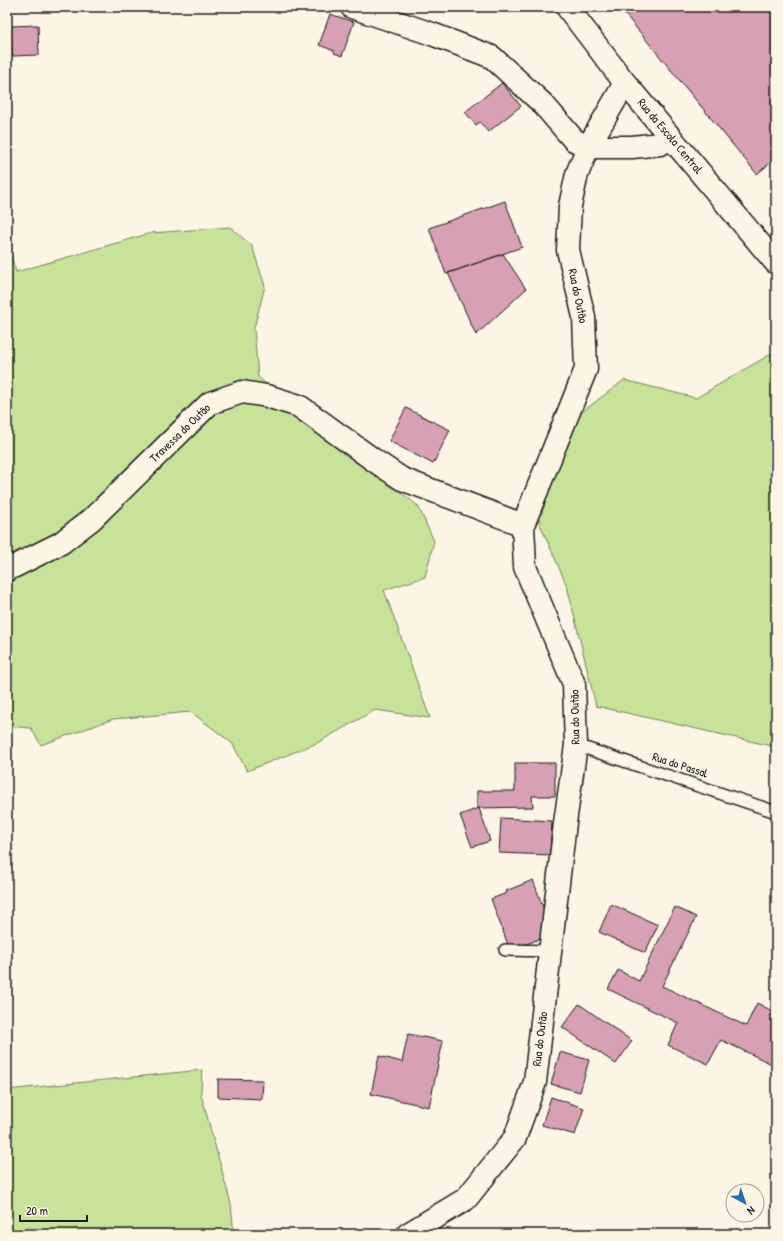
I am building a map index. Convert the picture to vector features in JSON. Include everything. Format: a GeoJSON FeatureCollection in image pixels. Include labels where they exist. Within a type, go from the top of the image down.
{"type":"FeatureCollection","features":[{"type":"Feature","properties":{"kind":"street"},"geometry":{"type":"LineString","coordinates":[[352,7],[432,34],[492,57],[543,104],[574,140],[588,147],[632,147],[653,145],[660,144],[671,138]]}},
{"type":"Feature","properties":{"kind":"street","name":"Rua da Escola Central"},"geometry":{"type":"LineString","coordinates":[[567,7],[625,83],[776,263]]}},
{"type":"Feature","properties":{"kind":"street","name":"Rua do Outão"},"geometry":{"type":"LineString","coordinates":[[408,1234],[466,1199],[515,1138],[535,1082],[565,823],[576,745],[574,684],[525,567],[523,525],[586,368],[584,317],[568,250],[570,206],[578,174],[588,147],[625,83]]}},
{"type":"Feature","properties":{"kind":"street","name":"Travessa do Outão"},"geometry":{"type":"LineString","coordinates":[[7,570],[61,543],[92,519],[210,403],[242,392],[268,396],[299,406],[402,479],[523,525]]}},
{"type":"Feature","properties":{"kind":"lane","name":"Rua do Passal"},"geometry":{"type":"LineString","coordinates":[[576,745],[776,812]]}},
{"type":"Feature","properties":{"kind":"lane"},"geometry":{"type":"LineString","coordinates":[[505,950],[551,951]]}},
{"type":"Feature","properties":{"kind":"green space"},"geometry":{"type":"Polygon","coordinates":[[[230,227],[252,246],[265,286],[254,328],[258,377],[292,406],[418,506],[434,541],[425,577],[384,590],[430,718],[375,710],[317,743],[247,771],[232,743],[191,712],[113,719],[41,745],[31,728],[7,726],[7,243],[16,272],[151,233],[230,227]]]}},
{"type":"Feature","properties":{"kind":"green space"},"geometry":{"type":"Polygon","coordinates":[[[776,351],[776,747],[596,706],[567,586],[539,522],[573,419],[624,380],[696,398],[776,351]]]}},
{"type":"Feature","properties":{"kind":"green space"},"geometry":{"type":"Polygon","coordinates":[[[202,1070],[201,1094],[231,1204],[234,1234],[7,1234],[7,1090],[202,1070]]]}},
{"type":"Feature","properties":{"kind":"building"},"geometry":{"type":"Polygon","coordinates":[[[619,7],[776,7],[776,158],[757,174],[619,7]]]}},
{"type":"Feature","properties":{"kind":"building"},"geometry":{"type":"Polygon","coordinates":[[[330,14],[354,22],[342,56],[334,53],[335,51],[319,45],[330,14]]]}},
{"type":"Feature","properties":{"kind":"building"},"geometry":{"type":"Polygon","coordinates":[[[38,25],[39,55],[12,56],[11,26],[38,25]]]}},
{"type":"Feature","properties":{"kind":"building"},"geometry":{"type":"Polygon","coordinates":[[[502,83],[521,106],[488,132],[480,122],[476,125],[465,112],[502,83]]]}},
{"type":"Feature","properties":{"kind":"building"},"geometry":{"type":"Polygon","coordinates":[[[505,201],[522,247],[446,274],[429,228],[505,201]]]}},
{"type":"Feature","properties":{"kind":"building"},"geometry":{"type":"Polygon","coordinates":[[[503,254],[526,289],[476,335],[448,273],[503,254]]]}},
{"type":"Feature","properties":{"kind":"building"},"geometry":{"type":"Polygon","coordinates":[[[406,408],[450,430],[433,464],[389,441],[406,408]]]}},
{"type":"Feature","properties":{"kind":"building"},"geometry":{"type":"Polygon","coordinates":[[[515,763],[555,763],[555,796],[532,796],[533,807],[477,808],[477,791],[515,791],[515,763]]]}},
{"type":"Feature","properties":{"kind":"building"},"geometry":{"type":"Polygon","coordinates":[[[479,808],[490,841],[472,847],[460,815],[479,808]]]}},
{"type":"Feature","properties":{"kind":"building"},"geometry":{"type":"Polygon","coordinates":[[[501,818],[552,821],[550,855],[499,853],[501,818]]]}},
{"type":"Feature","properties":{"kind":"building"},"geometry":{"type":"Polygon","coordinates":[[[533,880],[553,934],[510,950],[491,899],[533,880]]]}},
{"type":"Feature","properties":{"kind":"building"},"geometry":{"type":"Polygon","coordinates":[[[611,904],[658,925],[645,953],[599,932],[611,904]]]}},
{"type":"Feature","properties":{"kind":"building"},"geometry":{"type":"Polygon","coordinates":[[[675,907],[696,917],[662,986],[746,1026],[757,1003],[776,1013],[776,1060],[774,1065],[721,1040],[708,1064],[668,1045],[678,1023],[608,989],[618,970],[639,981],[675,907]]]}},
{"type":"Feature","properties":{"kind":"building"},"geometry":{"type":"Polygon","coordinates":[[[579,1004],[632,1041],[616,1064],[562,1027],[579,1004]]]}},
{"type":"Feature","properties":{"kind":"building"},"geometry":{"type":"Polygon","coordinates":[[[408,1034],[443,1041],[429,1107],[371,1094],[379,1056],[402,1062],[408,1034]]]}},
{"type":"Feature","properties":{"kind":"building"},"geometry":{"type":"Polygon","coordinates":[[[560,1052],[589,1060],[580,1092],[551,1084],[560,1052]]]}},
{"type":"Feature","properties":{"kind":"building"},"geometry":{"type":"Polygon","coordinates":[[[218,1079],[263,1080],[262,1099],[218,1097],[218,1079]]]}},
{"type":"Feature","properties":{"kind":"building"},"geometry":{"type":"Polygon","coordinates":[[[551,1097],[584,1108],[575,1135],[542,1125],[551,1097]]]}}]}
